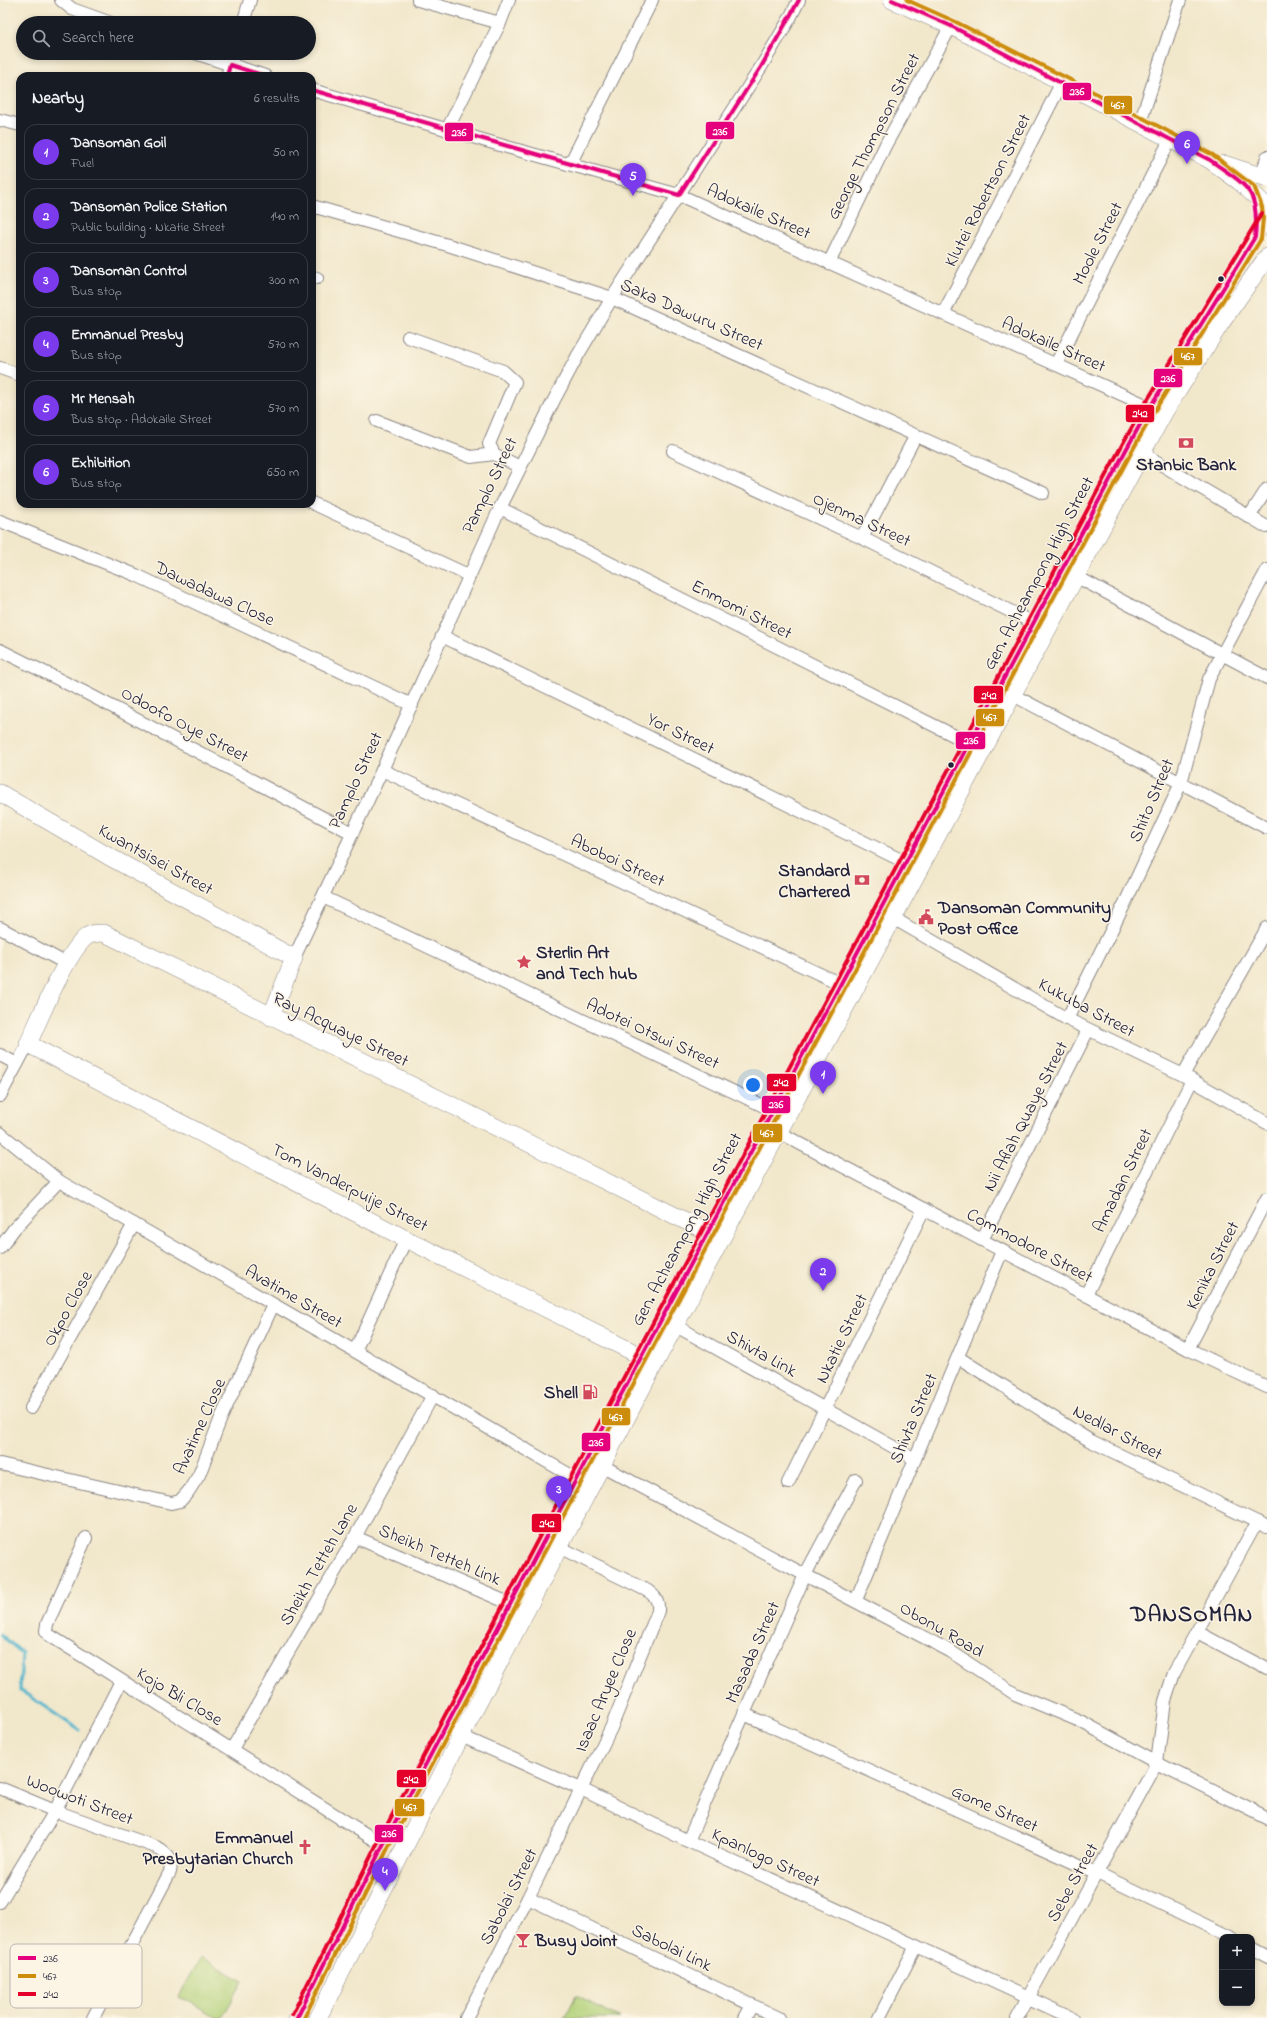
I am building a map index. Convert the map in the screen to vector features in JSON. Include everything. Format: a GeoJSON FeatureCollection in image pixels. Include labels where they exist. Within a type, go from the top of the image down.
{"type":"FeatureCollection","features":[{"type":"Feature","properties":{"kind":"main road"},"geometry":{"type":"LineString","coordinates":[[892,0],[951,26],[1062,82],[1210,160],[1249,189],[1267,208]]}},
{"type":"Feature","properties":{"kind":"main road"},"geometry":{"type":"LineString","coordinates":[[1210,160],[1241,169],[1266,169]]}},
{"type":"Feature","properties":{"kind":"main road"},"geometry":{"type":"LineString","coordinates":[[1249,189],[1256,208],[1257,218],[1255,237]]}},
{"type":"Feature","properties":{"kind":"main road","name":"Gen. Acheampong High Street"},"geometry":{"type":"LineString","coordinates":[[318,2018],[601,1465],[708,1232],[839,983],[1150,407],[1255,237],[1267,208]]}},
{"type":"Feature","properties":{"kind":"main road","name":"Gen. Acheampong High Street"},"geometry":{"type":"LineString","coordinates":[[297,2018],[383,1845],[576,1479],[648,1360],[676,1326],[778,1132],[1165,412],[1221,323],[1267,257]]}},
{"type":"Feature","properties":{"kind":"main road","name":"Kwantsisei Street"},"geometry":{"type":"LineString","coordinates":[[0,793],[108,856],[294,958]]}},
{"type":"Feature","properties":{"kind":"main road","name":"Ray Acquaye Street"},"geometry":{"type":"LineString","coordinates":[[28,1044],[67,964],[86,937],[92,934],[104,933],[708,1232]]}},
{"type":"Feature","properties":{"kind":"main road","name":"Pamplo Street"},"geometry":{"type":"LineString","coordinates":[[271,1017],[294,958]]}},
{"type":"Feature","properties":{"kind":"main road","name":"Tom Vanderpuije Street"},"geometry":{"type":"LineString","coordinates":[[28,1044],[406,1239],[648,1360]]}},
{"type":"Feature","properties":{"kind":"street"},"geometry":{"type":"LineString","coordinates":[[61,0],[72,9],[92,16]]}},
{"type":"Feature","properties":{"kind":"street"},"geometry":{"type":"LineString","coordinates":[[245,16],[250,0]]}},
{"type":"Feature","properties":{"kind":"street"},"geometry":{"type":"LineString","coordinates":[[418,0],[500,23]]}},
{"type":"Feature","properties":{"kind":"street"},"geometry":{"type":"LineString","coordinates":[[447,130],[500,23],[509,0]]}},
{"type":"Feature","properties":{"kind":"street"},"geometry":{"type":"LineString","coordinates":[[570,164],[652,0]]}},
{"type":"Feature","properties":{"kind":"street","name":"Pamplo Street"},"geometry":{"type":"LineString","coordinates":[[294,958],[412,705],[468,575],[520,467],[578,355],[612,298],[761,67],[799,0]]}},
{"type":"Feature","properties":{"kind":"street"},"geometry":{"type":"LineString","coordinates":[[1140,123],[1180,0]]}},
{"type":"Feature","properties":{"kind":"street","name":"George Thompson Street"},"geometry":{"type":"LineString","coordinates":[[829,263],[886,144],[951,26]]}},
{"type":"Feature","properties":{"kind":"street"},"geometry":{"type":"LineString","coordinates":[[208,60],[228,71],[232,60]]}},
{"type":"Feature","properties":{"kind":"street","name":"Klutei Robertson Street"},"geometry":{"type":"LineString","coordinates":[[943,314],[1062,82]]}},
{"type":"Feature","properties":{"kind":"street","name":"Adokaile Street"},"geometry":{"type":"LineString","coordinates":[[316,91],[447,130],[679,195],[1150,407]]}},
{"type":"Feature","properties":{"kind":"street"},"geometry":{"type":"LineString","coordinates":[[0,120],[16,124]]}},
{"type":"Feature","properties":{"kind":"street","name":"Moole Street"},"geometry":{"type":"LineString","coordinates":[[1056,364],[1170,140]]}},
{"type":"Feature","properties":{"kind":"street","name":"Saka Dawuru Street"},"geometry":{"type":"LineString","coordinates":[[316,207],[451,246],[612,298],[1044,493]]}},
{"type":"Feature","properties":{"kind":"street"},"geometry":{"type":"LineString","coordinates":[[408,337],[503,371],[515,382],[489,444],[494,454]]}},
{"type":"Feature","properties":{"kind":"street"},"geometry":{"type":"LineString","coordinates":[[0,368],[16,374]]}},
{"type":"Feature","properties":{"kind":"street"},"geometry":{"type":"LineString","coordinates":[[377,421],[471,457],[494,454],[520,467]]}},
{"type":"Feature","properties":{"kind":"street"},"geometry":{"type":"LineString","coordinates":[[862,538],[916,435]]}},
{"type":"Feature","properties":{"kind":"street","name":"Ojenma Street"},"geometry":{"type":"LineString","coordinates":[[673,451],[862,538],[1034,623]]}},
{"type":"Feature","properties":{"kind":"street"},"geometry":{"type":"LineString","coordinates":[[1142,453],[1267,527]]}},
{"type":"Feature","properties":{"kind":"street"},"geometry":{"type":"LineString","coordinates":[[1249,517],[1267,489]]}},
{"type":"Feature","properties":{"kind":"street"},"geometry":{"type":"LineString","coordinates":[[316,505],[468,575]]}},
{"type":"Feature","properties":{"kind":"street","name":"Enmomi Street"},"geometry":{"type":"LineString","coordinates":[[500,508],[969,744]]}},
{"type":"Feature","properties":{"kind":"street","name":"Dawadawa Close"},"geometry":{"type":"LineString","coordinates":[[0,522],[136,575],[412,705]]}},
{"type":"Feature","properties":{"kind":"street","name":"Shito Street"},"geometry":{"type":"LineString","coordinates":[[1067,1019],[1126,901],[1181,783],[1209,679],[1221,653],[1267,570]]}},
{"type":"Feature","properties":{"kind":"street"},"geometry":{"type":"LineString","coordinates":[[1077,576],[1267,678]]}},
{"type":"Feature","properties":{"kind":"street","name":"Yor Street"},"geometry":{"type":"LineString","coordinates":[[442,636],[905,862]]}},
{"type":"Feature","properties":{"kind":"street","name":"Odoofo Oye Street"},"geometry":{"type":"LineString","coordinates":[[0,650],[82,690],[352,833]]}},
{"type":"Feature","properties":{"kind":"street"},"geometry":{"type":"LineString","coordinates":[[1013,695],[1267,828]]}},
{"type":"Feature","properties":{"kind":"street","name":"Aboboi Street"},"geometry":{"type":"LineString","coordinates":[[382,770],[839,983]]}},
{"type":"Feature","properties":{"kind":"street","name":"Adotei Otswi Street"},"geometry":{"type":"LineString","coordinates":[[323,897],[772,1110]]}},
{"type":"Feature","properties":{"kind":"street","name":"Kukuba Street"},"geometry":{"type":"LineString","coordinates":[[893,918],[1067,1019],[1187,1078],[1267,1123]]}},
{"type":"Feature","properties":{"kind":"street"},"geometry":{"type":"LineString","coordinates":[[0,928],[67,964]]}},
{"type":"Feature","properties":{"kind":"street","name":"Amadan Street"},"geometry":{"type":"LineString","coordinates":[[1086,1295],[1187,1078],[1267,928]]}},
{"type":"Feature","properties":{"kind":"street","name":"Nii Aflah Quaye Street"},"geometry":{"type":"LineString","coordinates":[[982,1240],[1088,1030]]}},
{"type":"Feature","properties":{"kind":"street","name":"Ray Acquaye Street"},"geometry":{"type":"LineString","coordinates":[[17,1064],[28,1044]]}},
{"type":"Feature","properties":{"kind":"street"},"geometry":{"type":"LineString","coordinates":[[0,1055],[17,1064],[0,1096]]}},
{"type":"Feature","properties":{"kind":"street","name":"Commodore Street"},"geometry":{"type":"LineString","coordinates":[[778,1132],[1188,1349],[1267,1387]]}},
{"type":"Feature","properties":{"kind":"street","name":"Avatime Street"},"geometry":{"type":"LineString","coordinates":[[0,1134],[58,1181],[433,1395],[576,1479]]}},
{"type":"Feature","properties":{"kind":"street"},"geometry":{"type":"LineString","coordinates":[[0,1248],[14,1229],[58,1181]]}},
{"type":"Feature","properties":{"kind":"street","name":"Kenika Street"},"geometry":{"type":"LineString","coordinates":[[1188,1349],[1267,1198]]}},
{"type":"Feature","properties":{"kind":"street","name":"Nkatie Street"},"geometry":{"type":"LineString","coordinates":[[788,1483],[924,1210]]}},
{"type":"Feature","properties":{"kind":"street","name":"Okpo Close"},"geometry":{"type":"LineString","coordinates":[[31,1408],[134,1224]]}},
{"type":"Feature","properties":{"kind":"street"},"geometry":{"type":"LineString","coordinates":[[355,1351],[406,1239]]}},
{"type":"Feature","properties":{"kind":"street","name":"Shivta Street"},"geometry":{"type":"LineString","coordinates":[[856,1600],[1002,1250]]}},
{"type":"Feature","properties":{"kind":"street","name":"Avatime Close"},"geometry":{"type":"LineString","coordinates":[[0,1464],[171,1503],[180,1500],[188,1492],[199,1475],[222,1418],[273,1305]]}},
{"type":"Feature","properties":{"kind":"street","name":"Shivta Link"},"geometry":{"type":"LineString","coordinates":[[676,1326],[915,1459]]}},
{"type":"Feature","properties":{"kind":"street","name":"Nedlar Street"},"geometry":{"type":"LineString","coordinates":[[958,1358],[1089,1440],[1262,1525]]}},
{"type":"Feature","properties":{"kind":"street","name":"Sheikh Tetteh Lane"},"geometry":{"type":"LineString","coordinates":[[232,1749],[355,1537],[433,1395]]}},
{"type":"Feature","properties":{"kind":"street","name":"Obonu Road"},"geometry":{"type":"LineString","coordinates":[[601,1465],[950,1651],[1015,1694],[1080,1721],[1157,1763],[1267,1818]]}},
{"type":"Feature","properties":{"kind":"street","name":"Masada Street"},"geometry":{"type":"LineString","coordinates":[[688,1841],[806,1575],[856,1480]]}},
{"type":"Feature","properties":{"kind":"street"},"geometry":{"type":"LineString","coordinates":[[1157,1763],[1165,1701],[1174,1673],[1262,1525]]}},
{"type":"Feature","properties":{"kind":"street","name":"Sheikh Tetteh Link"},"geometry":{"type":"LineString","coordinates":[[355,1537],[511,1604]]}},
{"type":"Feature","properties":{"kind":"street","name":"Kojo Bli Close"},"geometry":{"type":"LineString","coordinates":[[86,1538],[47,1624],[46,1631],[49,1636],[232,1749],[383,1845]]}},
{"type":"Feature","properties":{"kind":"street","name":"Isaac Aryee Close"},"geometry":{"type":"LineString","coordinates":[[559,1547],[648,1591],[656,1598],[659,1604],[658,1611],[611,1728],[581,1789]]}},
{"type":"Feature","properties":{"kind":"street"},"geometry":{"type":"LineString","coordinates":[[1197,1632],[1267,1669]]}},
{"type":"Feature","properties":{"kind":"street"},"geometry":{"type":"LineString","coordinates":[[0,1902],[55,1811],[121,1681]]}},
{"type":"Feature","properties":{"kind":"street","name":"Gome Street"},"geometry":{"type":"LineString","coordinates":[[744,1714],[1097,1874],[1225,1934]]}},
{"type":"Feature","properties":{"kind":"street","name":"Kpanlogo Street"},"geometry":{"type":"LineString","coordinates":[[445,1726],[461,1736],[581,1789],[688,1841],[1072,2018]]}},
{"type":"Feature","properties":{"kind":"street","name":"Sebe Street"},"geometry":{"type":"LineString","coordinates":[[1017,2018],[1157,1763]]}},
{"type":"Feature","properties":{"kind":"street","name":"Woowoti Street"},"geometry":{"type":"LineString","coordinates":[[0,1788],[55,1811],[156,1847],[168,1854],[172,1863],[170,1872],[132,1944]]}},
{"type":"Feature","properties":{"kind":"street","name":"Sabolai Street"},"geometry":{"type":"LineString","coordinates":[[466,2018],[528,1898],[581,1789]]}},
{"type":"Feature","properties":{"kind":"street","name":"Sabolai Link"},"geometry":{"type":"LineString","coordinates":[[528,1898],[779,2018]]}},
{"type":"Feature","properties":{"kind":"street"},"geometry":{"type":"LineString","coordinates":[[879,2018],[916,1946]]}},
{"type":"Feature","properties":{"kind":"street"},"geometry":{"type":"LineString","coordinates":[[1255,1950],[1267,1956]]}},
{"type":"Feature","properties":{"kind":"street"},"geometry":{"type":"LineString","coordinates":[[745,2018],[752,2005]]}},
{"type":"Feature","properties":{"kind":"street","name":"Woowoti Street"},"geometry":{"type":"LineString","coordinates":[[93,2018],[98,2008]]}},
{"type":"Feature","properties":{"kind":"green space"},"geometry":{"type":"Polygon","coordinates":[[[201,1957],[243,1981],[222,2018],[218,2018],[179,1996],[201,1957]]]}},
{"type":"Feature","properties":{"kind":"green space"},"geometry":{"type":"Polygon","coordinates":[[[576,1995],[620,2018],[564,2018],[576,1995]]]}},
{"type":"Feature","properties":{"kind":"waterway"},"geometry":{"type":"LineString","coordinates":[[0,1634],[22,1653],[20,1690],[79,1730]]}},
{"type":"Feature","properties":{"kind":"transit line","name":"236"},"geometry":{"type":"LineString","coordinates":[[316,91],[679,195],[761,67],[799,0]]}},
{"type":"Feature","properties":{"kind":"transit line","name":"236"},"geometry":{"type":"LineString","coordinates":[[297,2018],[383,1845],[607,1421],[1127,448],[1150,407],[1255,237],[1255,208],[1248,190],[1233,176],[1210,160],[951,26],[892,0]]}},
{"type":"Feature","properties":{"kind":"transit line","name":"467"},"geometry":{"type":"LineString","coordinates":[[304,2018],[388,1848],[612,1424],[1132,451],[1155,410],[1261,239],[1263,218],[1262,207],[1254,186],[1213,155],[1065,77],[954,21],[907,0]]}},
{"type":"Feature","properties":{"kind":"transit line","name":"236"},"geometry":{"type":"LineString","coordinates":[[228,72],[230,65],[252,72]]}},
{"type":"Feature","properties":{"kind":"transit line","name":"242"},"geometry":{"type":"LineString","coordinates":[[292,2015],[378,1842],[602,1418],[1122,445],[1145,404],[1262,213]]}},
{"type":"Feature","properties":{"kind":"place","name":"Exhibition"},"geometry":{"type":"Point","coordinates":[1187,164]}},
{"type":"Feature","properties":{"kind":"place","name":"Mr Mensah"},"geometry":{"type":"Point","coordinates":[633,196]}},
{"type":"Feature","properties":{"kind":"place","name":"Stanbic Bank"},"geometry":{"type":"Point","coordinates":[1186,443]}},
{"type":"Feature","properties":{"kind":"place","name":"Standard Chartered"},"geometry":{"type":"Point","coordinates":[862,880]}},
{"type":"Feature","properties":{"kind":"place","name":"Dansoman Community Post Office"},"geometry":{"type":"Point","coordinates":[926,917]}},
{"type":"Feature","properties":{"kind":"place","name":"Sterlin Art and Tech hub"},"geometry":{"type":"Point","coordinates":[524,962]}},
{"type":"Feature","properties":{"kind":"place","name":"Dansoman Goil"},"geometry":{"type":"Point","coordinates":[823,1094]}},
{"type":"Feature","properties":{"kind":"place","name":"Dansoman Police Station"},"geometry":{"type":"Point","coordinates":[823,1291]}},
{"type":"Feature","properties":{"kind":"place","name":"Shell"},"geometry":{"type":"Point","coordinates":[590,1392]}},
{"type":"Feature","properties":{"kind":"place","name":"Dansoman Control"},"geometry":{"type":"Point","coordinates":[559,1509]}},
{"type":"Feature","properties":{"kind":"place","name":"Emmanuel Presbytarian Church"},"geometry":{"type":"Point","coordinates":[305,1847]}},
{"type":"Feature","properties":{"kind":"place","name":"Emmanuel Presby"},"geometry":{"type":"Point","coordinates":[385,1891]}},
{"type":"Feature","properties":{"kind":"place","name":"Busy Joint"},"geometry":{"type":"Point","coordinates":[523,1940]}},
{"type":"Feature","properties":{"kind":"district","name":"DANSOMAN"},"geometry":{"type":"Point","coordinates":[1192,1613]}}]}
